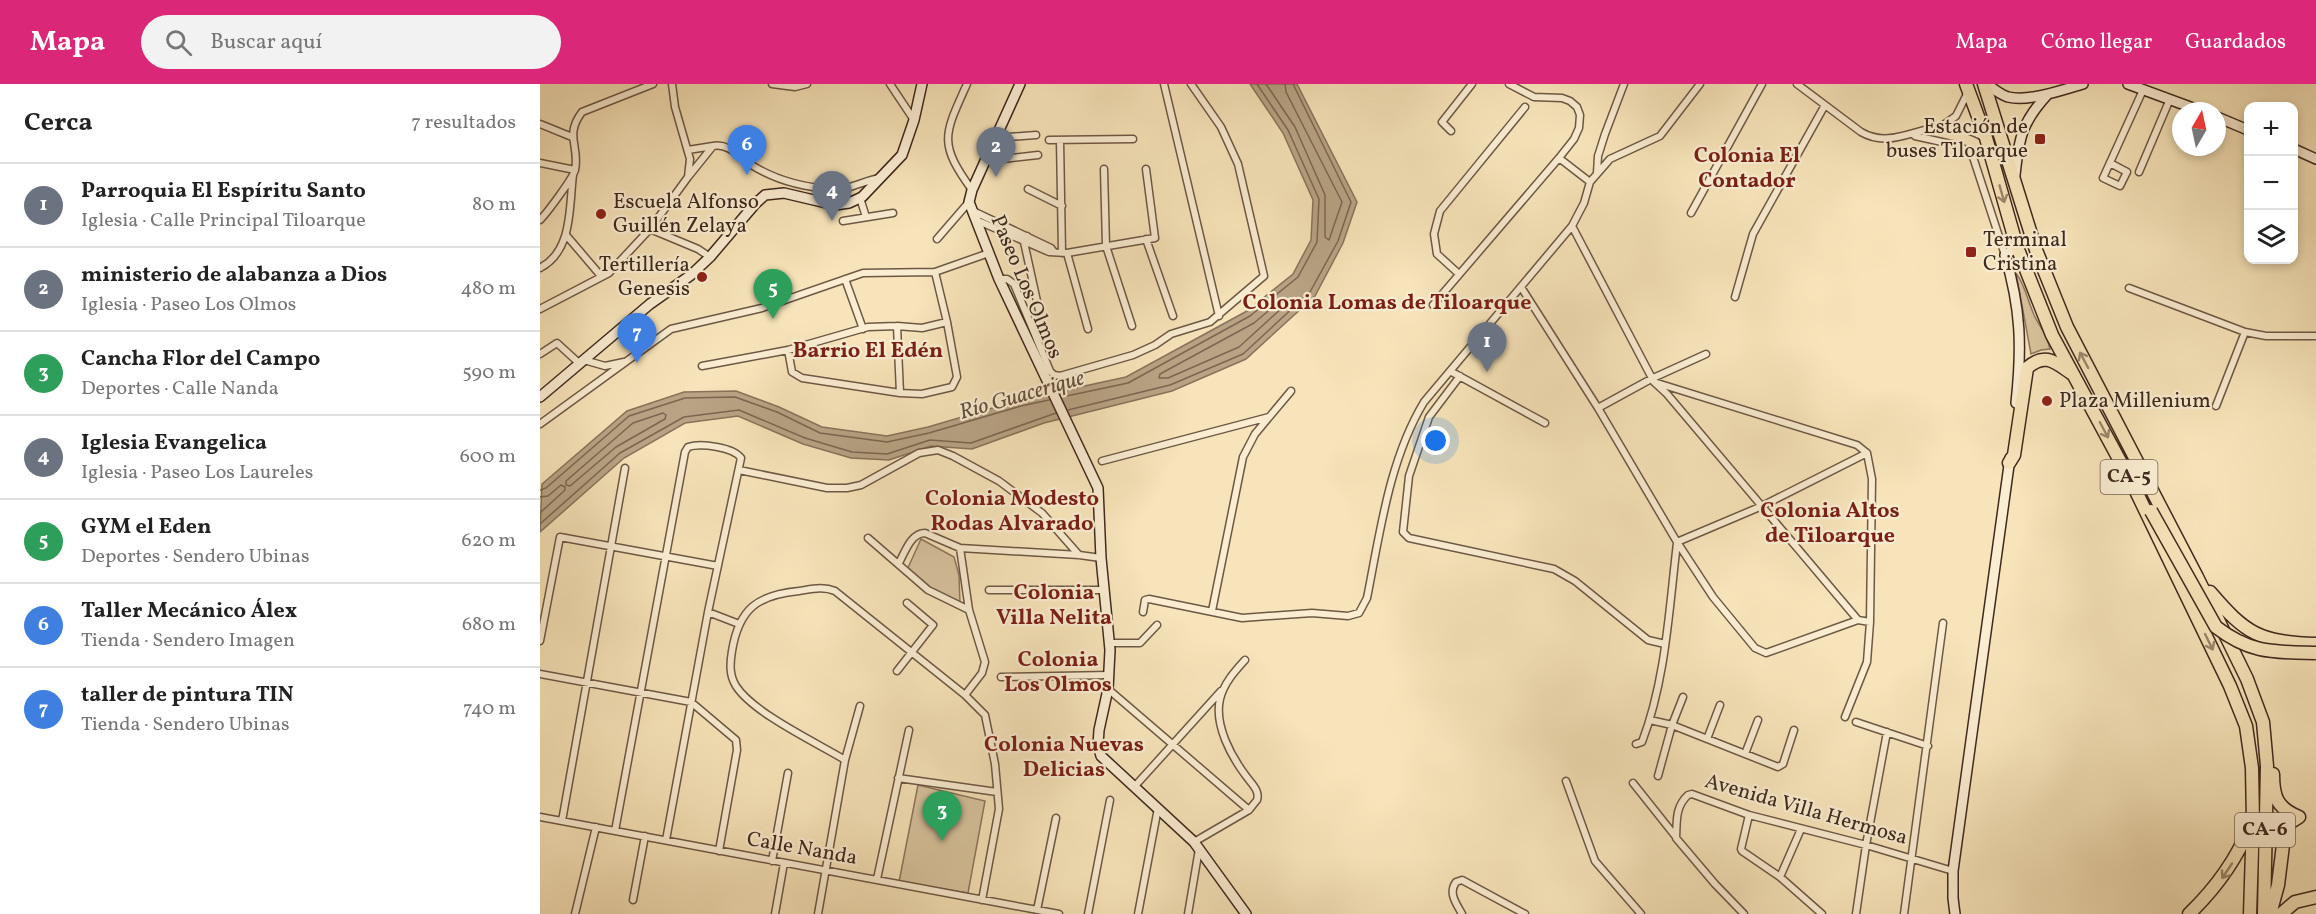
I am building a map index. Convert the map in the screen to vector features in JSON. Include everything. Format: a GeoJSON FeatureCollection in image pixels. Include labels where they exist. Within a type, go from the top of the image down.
{"type":"FeatureCollection","features":[{"type":"Feature","properties":{"kind":"highway","name":"CA-5"},"geometry":{"type":"LineString","coordinates":[[1986,84],[2014,181],[2047,279],[2067,327],[2197,577],[2247,679],[2263,722],[2265,739]]}},
{"type":"Feature","properties":{"kind":"highway","name":"CA-5"},"geometry":{"type":"LineString","coordinates":[[1967,87],[1986,138],[2017,247],[2052,335],[2146,507],[2230,686],[2243,719],[2252,768],[2253,820]]}},
{"type":"Feature","properties":{"kind":"highway"},"geometry":{"type":"LineString","coordinates":[[2009,463],[2014,455],[2027,368],[2040,359],[2048,359],[2074,375]]}},
{"type":"Feature","properties":{"kind":"highway"},"geometry":{"type":"LineString","coordinates":[[2146,507],[2216,627],[2231,639],[2253,649],[2316,653]]}},
{"type":"Feature","properties":{"kind":"highway"},"geometry":{"type":"LineString","coordinates":[[2197,577],[2232,618],[2259,636],[2290,643],[2316,644]]}},
{"type":"Feature","properties":{"kind":"highway"},"geometry":{"type":"LineString","coordinates":[[2265,739],[2274,753],[2273,781],[2281,808],[2299,817],[2288,824],[2285,829],[2278,885],[2270,914]]}},
{"type":"Feature","properties":{"kind":"highway","name":"CA-6"},"geometry":{"type":"LineString","coordinates":[[2264,914],[2265,739]]}},
{"type":"Feature","properties":{"kind":"highway"},"geometry":{"type":"LineString","coordinates":[[2189,914],[2208,896],[2227,872],[2240,851],[2253,820]]}},
{"type":"Feature","properties":{"kind":"highway","name":"CA-6"},"geometry":{"type":"LineString","coordinates":[[2250,914],[2253,820]]}},
{"type":"Feature","properties":{"kind":"highway"},"geometry":{"type":"LineString","coordinates":[[2281,914],[2295,902],[2316,897]]}},
{"type":"Feature","properties":{"kind":"highway"},"geometry":{"type":"LineString","coordinates":[[2290,914],[2296,909],[2316,904]]}},
{"type":"Feature","properties":{"kind":"street"},"geometry":{"type":"LineString","coordinates":[[540,268],[558,255],[566,235],[574,172],[572,137],[575,122],[582,112],[653,84]]}},
{"type":"Feature","properties":{"kind":"street"},"geometry":{"type":"LineString","coordinates":[[672,84],[675,107],[690,159],[688,177]]}},
{"type":"Feature","properties":{"kind":"street"},"geometry":{"type":"LineString","coordinates":[[772,84],[795,87],[807,84]]}},
{"type":"Feature","properties":{"kind":"street"},"geometry":{"type":"LineString","coordinates":[[890,84],[903,107],[914,120]]}},
{"type":"Feature","properties":{"kind":"street"},"geometry":{"type":"LineString","coordinates":[[540,397],[658,298],[691,275],[765,195],[773,192],[784,193],[835,205],[849,203],[860,198],[902,154],[914,120],[922,84]]}},
{"type":"Feature","properties":{"kind":"street"},"geometry":{"type":"LineString","coordinates":[[967,84],[947,136],[953,164],[972,190]]}},
{"type":"Feature","properties":{"kind":"street","name":"Paseo Los Olmos"},"geometry":{"type":"LineString","coordinates":[[1020,84],[972,190],[988,253],[1092,477],[1099,497],[1101,558],[1109,642],[1109,675],[1098,745],[1101,756],[1197,845],[1246,914]]}},
{"type":"Feature","properties":{"kind":"street"},"geometry":{"type":"LineString","coordinates":[[1164,84],[1219,316]]}},
{"type":"Feature","properties":{"kind":"street"},"geometry":{"type":"LineString","coordinates":[[999,279],[1007,279],[1014,284],[1050,371],[1054,375],[1069,375],[1133,355],[1155,345],[1171,334],[1210,322],[1264,276],[1238,164],[1221,127],[1191,84]]}},
{"type":"Feature","properties":{"kind":"street"},"geometry":{"type":"LineString","coordinates":[[1451,131],[1442,122],[1472,84]]}},
{"type":"Feature","properties":{"kind":"street"},"geometry":{"type":"LineString","coordinates":[[1433,305],[1559,158],[1574,139],[1579,128],[1580,115],[1577,107],[1570,101],[1534,97],[1509,84]]}},
{"type":"Feature","properties":{"kind":"street"},"geometry":{"type":"LineString","coordinates":[[1597,174],[1605,134],[1624,84]]}},
{"type":"Feature","properties":{"kind":"street"},"geometry":{"type":"LineString","coordinates":[[1143,612],[1145,600],[1149,599],[1242,618],[1312,613],[1348,616],[1359,613],[1367,598],[1392,484],[1406,441],[1424,402],[1572,226],[1584,203],[1590,182],[1610,159],[1660,136],[1700,84]]}},
{"type":"Feature","properties":{"kind":"street"},"geometry":{"type":"LineString","coordinates":[[1692,213],[1762,84]]}},
{"type":"Feature","properties":{"kind":"street"},"geometry":{"type":"LineString","coordinates":[[1797,84],[1873,138],[1912,135],[1942,126],[1956,116],[1967,87]]}},
{"type":"Feature","properties":{"kind":"street"},"geometry":{"type":"LineString","coordinates":[[1986,84],[1998,93],[2017,98],[2048,94],[2083,84]]}},
{"type":"Feature","properties":{"kind":"street"},"geometry":{"type":"LineString","coordinates":[[2128,84],[2178,102]]}},
{"type":"Feature","properties":{"kind":"street"},"geometry":{"type":"LineString","coordinates":[[2110,163],[2144,90]]}},
{"type":"Feature","properties":{"kind":"street"},"geometry":{"type":"LineString","coordinates":[[2014,181],[2019,145],[2025,124],[2048,94]]}},
{"type":"Feature","properties":{"kind":"street"},"geometry":{"type":"LineString","coordinates":[[2139,172],[2170,99]]}},
{"type":"Feature","properties":{"kind":"street"},"geometry":{"type":"LineString","coordinates":[[1735,297],[1753,234],[1825,105]]}},
{"type":"Feature","properties":{"kind":"street"},"geometry":{"type":"LineString","coordinates":[[1459,274],[1437,254],[1434,234],[1440,211],[1525,107]]}},
{"type":"Feature","properties":{"kind":"street"},"geometry":{"type":"LineString","coordinates":[[2226,121],[2244,128]]}},
{"type":"Feature","properties":{"kind":"street"},"geometry":{"type":"LineString","coordinates":[[540,124],[572,137]]}},
{"type":"Feature","properties":{"kind":"street"},"geometry":{"type":"LineString","coordinates":[[1942,126],[1958,127],[1986,138]]}},
{"type":"Feature","properties":{"kind":"street"},"geometry":{"type":"LineString","coordinates":[[996,138],[1036,135]]}},
{"type":"Feature","properties":{"kind":"street"},"geometry":{"type":"LineString","coordinates":[[1912,135],[1960,146],[1972,157],[2014,286],[2021,333],[2019,377],[2009,463],[1953,871],[1955,914]]}},
{"type":"Feature","properties":{"kind":"street"},"geometry":{"type":"LineString","coordinates":[[1050,140],[1133,139]]}},
{"type":"Feature","properties":{"kind":"street"},"geometry":{"type":"LineString","coordinates":[[1060,140],[1065,253],[1088,329]]}},
{"type":"Feature","properties":{"kind":"street"},"geometry":{"type":"LineString","coordinates":[[688,150],[713,146],[727,147],[774,177],[804,185],[842,190],[881,178]]}},
{"type":"Feature","properties":{"kind":"street"},"geometry":{"type":"LineString","coordinates":[[540,309],[609,273],[650,229],[713,146]]}},
{"type":"Feature","properties":{"kind":"street"},"geometry":{"type":"LineString","coordinates":[[2298,151],[2316,159]]}},
{"type":"Feature","properties":{"kind":"street"},"geometry":{"type":"LineString","coordinates":[[985,160],[1038,155]]}},
{"type":"Feature","properties":{"kind":"street"},"geometry":{"type":"LineString","coordinates":[[1559,158],[1590,182]]}},
{"type":"Feature","properties":{"kind":"street"},"geometry":{"type":"LineString","coordinates":[[540,163],[574,172]]}},
{"type":"Feature","properties":{"kind":"street"},"geometry":{"type":"LineString","coordinates":[[1104,169],[1106,246],[1132,326]]}},
{"type":"Feature","properties":{"kind":"street"},"geometry":{"type":"LineString","coordinates":[[937,239],[978,215],[1025,239],[1051,248],[1054,252],[1065,253],[1155,238],[1146,169]]}},
{"type":"Feature","properties":{"kind":"street"},"geometry":{"type":"LineString","coordinates":[[540,220],[574,172]]}},
{"type":"Feature","properties":{"kind":"street"},"geometry":{"type":"LineString","coordinates":[[1028,189],[1062,206]]}},
{"type":"Feature","properties":{"kind":"street"},"geometry":{"type":"LineString","coordinates":[[860,198],[866,217]]}},
{"type":"Feature","properties":{"kind":"street"},"geometry":{"type":"LineString","coordinates":[[843,221],[893,213]]}},
{"type":"Feature","properties":{"kind":"street"},"geometry":{"type":"LineString","coordinates":[[1572,226],[1652,380],[1668,394],[1858,620]]}},
{"type":"Feature","properties":{"kind":"street"},"geometry":{"type":"LineString","coordinates":[[650,229],[698,249],[710,257]]}},
{"type":"Feature","properties":{"kind":"street"},"geometry":{"type":"LineString","coordinates":[[566,235],[601,276]]}},
{"type":"Feature","properties":{"kind":"street"},"geometry":{"type":"LineString","coordinates":[[1025,239],[1044,333]]}},
{"type":"Feature","properties":{"kind":"street"},"geometry":{"type":"LineString","coordinates":[[1146,239],[1173,316]]}},
{"type":"Feature","properties":{"kind":"street"},"geometry":{"type":"LineString","coordinates":[[2005,255],[2017,247]]}},
{"type":"Feature","properties":{"kind":"street"},"geometry":{"type":"LineString","coordinates":[[540,424],[671,329],[762,308],[863,273],[935,272],[988,253]]}},
{"type":"Feature","properties":{"kind":"street"},"geometry":{"type":"LineString","coordinates":[[788,350],[792,372],[796,376],[900,393],[922,394],[952,387],[957,381],[947,322],[935,272]]}},
{"type":"Feature","properties":{"kind":"street"},"geometry":{"type":"LineString","coordinates":[[845,279],[863,329]]}},
{"type":"Feature","properties":{"kind":"street"},"geometry":{"type":"LineString","coordinates":[[1521,287],[1598,408],[1677,542],[1713,597],[1755,648],[1766,653],[1858,620],[1870,622]]}},
{"type":"Feature","properties":{"kind":"street"},"geometry":{"type":"LineString","coordinates":[[2129,288],[2244,332],[2266,336],[2316,336]]}},
{"type":"Feature","properties":{"kind":"street"},"geometry":{"type":"LineString","coordinates":[[702,366],[788,350],[863,329],[897,326],[922,328],[947,322]]}},
{"type":"Feature","properties":{"kind":"street"},"geometry":{"type":"LineString","coordinates":[[897,326],[900,393]]}},
{"type":"Feature","properties":{"kind":"street"},"geometry":{"type":"LineString","coordinates":[[2216,406],[2244,332]]}},
{"type":"Feature","properties":{"kind":"street"},"geometry":{"type":"LineString","coordinates":[[540,354],[557,343],[582,362],[605,366],[627,361]]}},
{"type":"Feature","properties":{"kind":"street"},"geometry":{"type":"LineString","coordinates":[[1598,408],[1706,354]]}},
{"type":"Feature","properties":{"kind":"street"},"geometry":{"type":"LineString","coordinates":[[1450,371],[1545,423]]}},
{"type":"Feature","properties":{"kind":"street"},"geometry":{"type":"LineString","coordinates":[[1460,376],[1430,417],[1409,476],[1403,532],[1405,535],[1409,538],[1554,569],[1575,581],[1648,640],[1665,644]]}},
{"type":"Feature","properties":{"kind":"street"},"geometry":{"type":"LineString","coordinates":[[1652,380],[1857,445],[1867,453],[1872,479],[1870,622],[1867,662],[1845,717]]}},
{"type":"Feature","properties":{"kind":"street"},"geometry":{"type":"LineString","coordinates":[[1212,611],[1243,457],[1255,434],[1291,391]]}},
{"type":"Feature","properties":{"kind":"street"},"geometry":{"type":"LineString","coordinates":[[1102,461],[1269,417]]}},
{"type":"Feature","properties":{"kind":"street"},"geometry":{"type":"LineString","coordinates":[[615,831],[639,692],[688,447],[737,453],[741,458],[708,612],[666,840]]}},
{"type":"Feature","properties":{"kind":"street"},"geometry":{"type":"LineString","coordinates":[[738,470],[827,488],[847,488],[861,485],[919,453],[938,450],[999,481],[1042,513],[1079,555]]}},
{"type":"Feature","properties":{"kind":"street"},"geometry":{"type":"LineString","coordinates":[[1677,542],[1762,506],[1867,453]]}},
{"type":"Feature","properties":{"kind":"street"},"geometry":{"type":"LineString","coordinates":[[562,821],[625,468]]}},
{"type":"Feature","properties":{"kind":"street"},"geometry":{"type":"LineString","coordinates":[[899,563],[914,537],[919,533],[925,533],[960,548],[1101,558]]}},
{"type":"Feature","properties":{"kind":"street"},"geometry":{"type":"LineString","coordinates":[[540,641],[560,537],[718,566]]}},
{"type":"Feature","properties":{"kind":"street"},"geometry":{"type":"LineString","coordinates":[[868,538],[928,590],[969,610]]}},
{"type":"Feature","properties":{"kind":"street"},"geometry":{"type":"LineString","coordinates":[[1636,744],[1642,742],[1650,720],[1665,644],[1677,542]]}},
{"type":"Feature","properties":{"kind":"street"},"geometry":{"type":"LineString","coordinates":[[960,548],[969,610],[985,662],[982,673],[965,694]]}},
{"type":"Feature","properties":{"kind":"street"},"geometry":{"type":"LineString","coordinates":[[845,760],[756,707],[731,677],[730,664],[739,624],[749,608],[765,598],[784,592],[828,588],[835,591],[965,694],[985,715],[993,754],[998,821],[982,900]]}},
{"type":"Feature","properties":{"kind":"street"},"geometry":{"type":"LineString","coordinates":[[989,590],[1104,590]]}},
{"type":"Feature","properties":{"kind":"street"},"geometry":{"type":"LineString","coordinates":[[897,671],[933,625],[907,603]]}},
{"type":"Feature","properties":{"kind":"street"},"geometry":{"type":"LineString","coordinates":[[708,612],[739,624]]}},
{"type":"Feature","properties":{"kind":"street"},"geometry":{"type":"LineString","coordinates":[[1904,914],[1943,623]]}},
{"type":"Feature","properties":{"kind":"street"},"geometry":{"type":"LineString","coordinates":[[1109,642],[1140,643],[1157,625]]}},
{"type":"Feature","properties":{"kind":"street"},"geometry":{"type":"LineString","coordinates":[[1135,786],[1224,687],[1245,660]]}},
{"type":"Feature","properties":{"kind":"street"},"geometry":{"type":"LineString","coordinates":[[540,674],[691,702],[736,740],[719,851]]}},
{"type":"Feature","properties":{"kind":"street"},"geometry":{"type":"LineString","coordinates":[[1001,677],[1109,675]]}},
{"type":"Feature","properties":{"kind":"street"},"geometry":{"type":"LineString","coordinates":[[1188,914],[1197,845],[1249,810],[1258,797],[1257,791],[1242,771],[1225,739],[1219,714],[1224,687]]}},
{"type":"Feature","properties":{"kind":"street"},"geometry":{"type":"LineString","coordinates":[[1108,689],[1249,810]]}},
{"type":"Feature","properties":{"kind":"street"},"geometry":{"type":"LineString","coordinates":[[1658,776],[1672,725],[1683,697]]}},
{"type":"Feature","properties":{"kind":"street"},"geometry":{"type":"LineString","coordinates":[[1707,739],[1720,705]]}},
{"type":"Feature","properties":{"kind":"street"},"geometry":{"type":"LineString","coordinates":[[818,914],[845,760],[860,706]]}},
{"type":"Feature","properties":{"kind":"street"},"geometry":{"type":"LineString","coordinates":[[1650,720],[1672,725],[1780,767],[1794,730]]}},
{"type":"Feature","properties":{"kind":"street"},"geometry":{"type":"LineString","coordinates":[[1745,754],[1758,720]]}},
{"type":"Feature","properties":{"kind":"street"},"geometry":{"type":"LineString","coordinates":[[1856,722],[1928,746]]}},
{"type":"Feature","properties":{"kind":"street"},"geometry":{"type":"LineString","coordinates":[[877,879],[909,730]]}},
{"type":"Feature","properties":{"kind":"street"},"geometry":{"type":"LineString","coordinates":[[1856,914],[1887,732]]}},
{"type":"Feature","properties":{"kind":"street"},"geometry":{"type":"LineString","coordinates":[[772,861],[788,774]]}},
{"type":"Feature","properties":{"kind":"street"},"geometry":{"type":"LineString","coordinates":[[898,778],[997,792]]}},
{"type":"Feature","properties":{"kind":"street"},"geometry":{"type":"LineString","coordinates":[[1566,781],[1594,861],[1641,914]]}},
{"type":"Feature","properties":{"kind":"street"},"geometry":{"type":"LineString","coordinates":[[1633,783],[1714,884],[1744,914]]}},
{"type":"Feature","properties":{"kind":"street","name":"Avenida Villa Hermosa"},"geometry":{"type":"LineString","coordinates":[[1676,838],[1677,811],[1688,795],[1692,794],[1749,815],[1866,845],[1953,871]]}},
{"type":"Feature","properties":{"kind":"street"},"geometry":{"type":"LineString","coordinates":[[1088,914],[1110,800]]}},
{"type":"Feature","properties":{"kind":"street"},"geometry":{"type":"LineString","coordinates":[[1138,914],[1158,807]]}},
{"type":"Feature","properties":{"kind":"street"},"geometry":{"type":"LineString","coordinates":[[1749,815],[1742,851],[1780,877],[1822,914]]}},
{"type":"Feature","properties":{"kind":"street","name":"Calle Nanda"},"geometry":{"type":"LineString","coordinates":[[540,817],[1059,914]]}},
{"type":"Feature","properties":{"kind":"street"},"geometry":{"type":"LineString","coordinates":[[1037,910],[1056,818]]}},
{"type":"Feature","properties":{"kind":"street"},"geometry":{"type":"LineString","coordinates":[[575,914],[596,827]]}},
{"type":"Feature","properties":{"kind":"street"},"geometry":{"type":"LineString","coordinates":[[1780,877],[1801,829]]}},
{"type":"Feature","properties":{"kind":"street"},"geometry":{"type":"LineString","coordinates":[[633,900],[645,837]]}},
{"type":"Feature","properties":{"kind":"street"},"geometry":{"type":"LineString","coordinates":[[775,914],[784,863]]}},
{"type":"Feature","properties":{"kind":"street"},"geometry":{"type":"LineString","coordinates":[[1462,914],[1452,894],[1452,887],[1456,882],[1462,880],[1525,914]]}},
{"type":"Feature","properties":{"kind":"shaded area"},"geometry":{"type":"Polygon","coordinates":[[[2016,273],[2033,313],[2046,336],[2050,349],[2031,354],[2016,273]]]}},
{"type":"Feature","properties":{"kind":"shaded area"},"geometry":{"type":"Polygon","coordinates":[[[921,539],[954,557],[959,575],[960,603],[931,590],[907,570],[921,539]]]}},
{"type":"Feature","properties":{"kind":"shaded area"},"geometry":{"type":"Polygon","coordinates":[[[918,785],[985,801],[968,893],[899,882],[918,785]]]}},
{"type":"Feature","properties":{"kind":"water"},"geometry":{"type":"Polygon","coordinates":[[[1250,84],[1297,84],[1357,202],[1343,243],[1315,296],[1246,359],[1172,391],[1044,423],[972,449],[931,446],[889,460],[851,458],[803,444],[738,416],[685,423],[624,458],[540,532],[542,484],[627,411],[684,392],[736,391],[779,407],[822,427],[887,436],[928,427],[1020,400],[1126,377],[1247,311],[1293,274],[1311,240],[1313,200],[1283,133],[1250,84]]]}},
{"type":"Feature","properties":{"kind":"place","name":"Estación de buses Tiloarque"},"geometry":{"type":"Point","coordinates":[2040,139]}},
{"type":"Feature","properties":{"kind":"place","name":"Taller Mecánico Álex"},"geometry":{"type":"Point","coordinates":[747,175]}},
{"type":"Feature","properties":{"kind":"place","name":"ministerio de alabanza a Dios"},"geometry":{"type":"Point","coordinates":[996,177]}},
{"type":"Feature","properties":{"kind":"place","name":"Escuela Alfonso Guillén Zelaya"},"geometry":{"type":"Point","coordinates":[601,214]}},
{"type":"Feature","properties":{"kind":"place","name":"Iglesia Evangelica"},"geometry":{"type":"Point","coordinates":[832,221]}},
{"type":"Feature","properties":{"kind":"place","name":"Terminal Cristina"},"geometry":{"type":"Point","coordinates":[1971,252]}},
{"type":"Feature","properties":{"kind":"place","name":"Tertillería Genesis"},"geometry":{"type":"Point","coordinates":[702,277]}},
{"type":"Feature","properties":{"kind":"place","name":"GYM el Eden"},"geometry":{"type":"Point","coordinates":[773,319]}},
{"type":"Feature","properties":{"kind":"place","name":"taller de pintura TIN"},"geometry":{"type":"Point","coordinates":[637,363]}},
{"type":"Feature","properties":{"kind":"place","name":"Parroquia El Espíritu Santo"},"geometry":{"type":"Point","coordinates":[1487,372]}},
{"type":"Feature","properties":{"kind":"place","name":"Plaza Millenium"},"geometry":{"type":"Point","coordinates":[2047,401]}},
{"type":"Feature","properties":{"kind":"place","name":"Cancha Flor del Campo"},"geometry":{"type":"Point","coordinates":[942,841]}},
{"type":"Feature","properties":{"kind":"district","name":"Colonia El Contador"},"geometry":{"type":"Point","coordinates":[1747,168]}},
{"type":"Feature","properties":{"kind":"district","name":"Colonia Lomas de Tiloarque"},"geometry":{"type":"Point","coordinates":[1387,303]}},
{"type":"Feature","properties":{"kind":"district","name":"Barrio El Edén"},"geometry":{"type":"Point","coordinates":[868,351]}},
{"type":"Feature","properties":{"kind":"district","name":"Colonia Modesto Rodas Alvarado"},"geometry":{"type":"Point","coordinates":[1012,512]}},
{"type":"Feature","properties":{"kind":"district","name":"Colonia Altos de Tiloarque"},"geometry":{"type":"Point","coordinates":[1830,524]}},
{"type":"Feature","properties":{"kind":"district","name":"Colonia Villa Nelita"},"geometry":{"type":"Point","coordinates":[1054,606]}},
{"type":"Feature","properties":{"kind":"district","name":"Colonia Los Olmos"},"geometry":{"type":"Point","coordinates":[1058,672]}},
{"type":"Feature","properties":{"kind":"district","name":"Colonia Nuevas Delicias"},"geometry":{"type":"Point","coordinates":[1064,758]}},
{"type":"Feature","properties":{"kind":"water label","name":"Río Guacerique"},"geometry":{"type":"Point","coordinates":[1022,396]}}]}
